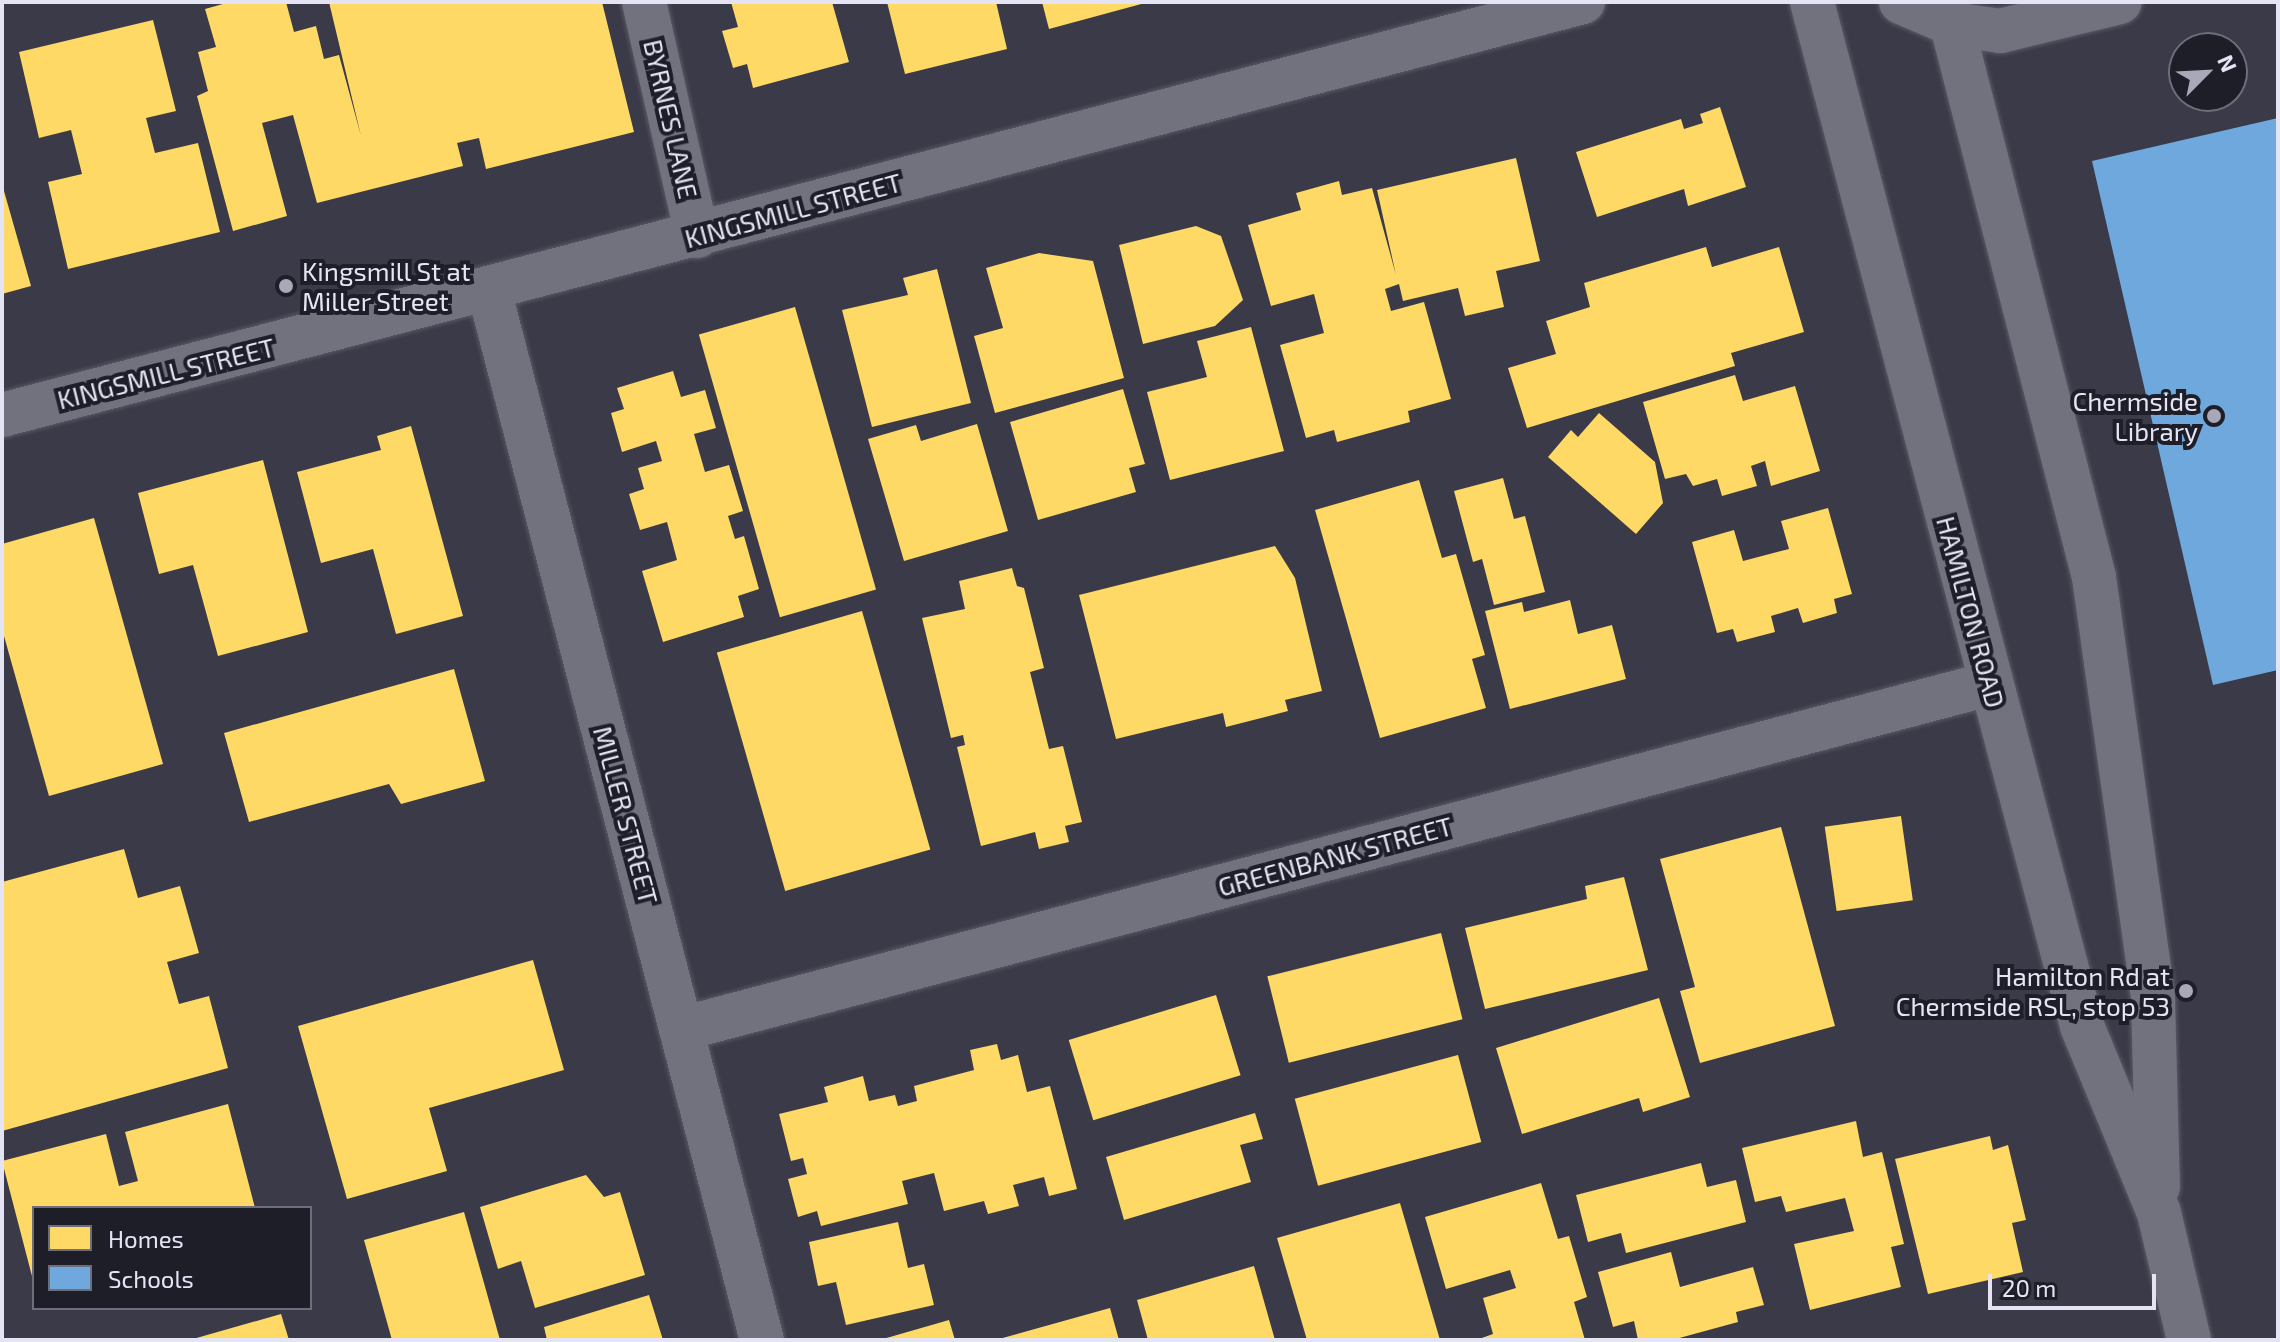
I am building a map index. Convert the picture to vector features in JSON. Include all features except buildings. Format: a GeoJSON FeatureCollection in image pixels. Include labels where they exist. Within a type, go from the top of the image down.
{"type":"FeatureCollection","features":[{"type":"Feature","properties":{"kind":"street","name":"BYRNES LANE"},"geometry":{"type":"LineString","coordinates":[[644,2],[697,236]]}},
{"type":"Feature","properties":{"kind":"street","name":"KINGSMILL STREET"},"geometry":{"type":"LineString","coordinates":[[2,415],[697,236],[1583,2]]}},
{"type":"Feature","properties":{"kind":"street","name":"HAMILTON ROAD"},"geometry":{"type":"LineString","coordinates":[[1812,2],[1989,684],[2082,1026],[2159,1213]]}},
{"type":"Feature","properties":{"kind":"street"},"geometry":{"type":"LineString","coordinates":[[1901,2],[1949,13],[2000,31],[2120,2]]}},
{"type":"Feature","properties":{"kind":"street","name":"HAMILTON ROAD"},"geometry":{"type":"LineString","coordinates":[[1949,13],[2094,577],[2153,999],[2159,1213],[2180,1338]]}},
{"type":"Feature","properties":{"kind":"street","name":"MILLER STREET"},"geometry":{"type":"LineString","coordinates":[[489,290],[762,1340]]}},
{"type":"Feature","properties":{"kind":"street","name":"GREENBANK STREET"},"geometry":{"type":"LineString","coordinates":[[681,1029],[1989,684]]}},
{"type":"Feature","properties":{"kind":"place","name":"Kingsmill St at Miller Street"},"geometry":{"type":"Point","coordinates":[286,286]}},
{"type":"Feature","properties":{"kind":"place","name":"Chermside Library"},"geometry":{"type":"Point","coordinates":[2214,416]}},
{"type":"Feature","properties":{"kind":"place","name":"Hamilton Rd at Chermside RSL, stop 53"},"geometry":{"type":"Point","coordinates":[2186,991]}}]}
